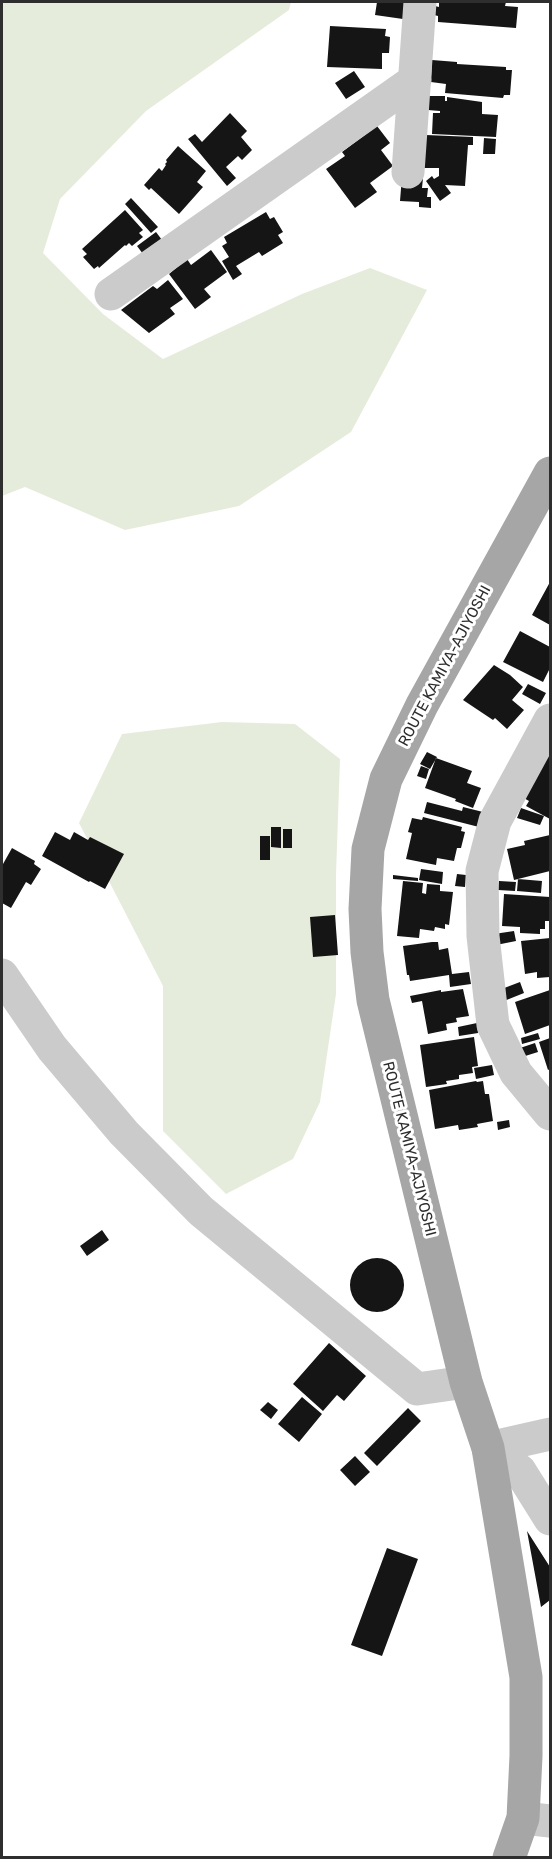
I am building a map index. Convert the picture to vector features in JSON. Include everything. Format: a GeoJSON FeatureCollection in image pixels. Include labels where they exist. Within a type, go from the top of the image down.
{"type":"FeatureCollection","features":[{"type":"Feature","properties":{"kind":"main road","name":"ROUTE KAMIYA-AJIYOSHI"},"geometry":{"type":"LineString","coordinates":[[509,1857],[537,1820],[526,1756],[526,1677],[488,1448],[466,1382],[373,1000],[365,909],[368,849],[386,779],[412,726],[550,472]]}},
{"type":"Feature","properties":{"kind":"street"},"geometry":{"type":"LineString","coordinates":[[408,172],[420,2]]}},
{"type":"Feature","properties":{"kind":"street"},"geometry":{"type":"LineString","coordinates":[[111,294],[415,80]]}},
{"type":"Feature","properties":{"kind":"street"},"geometry":{"type":"LineString","coordinates":[[550,720],[495,821],[482,871],[483,936],[493,1025],[516,1073],[550,1113]]}},
{"type":"Feature","properties":{"kind":"street"},"geometry":{"type":"LineString","coordinates":[[2,975],[52,1048],[124,1133],[201,1211],[417,1389],[466,1382]]}},
{"type":"Feature","properties":{"kind":"street"},"geometry":{"type":"LineString","coordinates":[[488,1448],[550,1434]]}},
{"type":"Feature","properties":{"kind":"street"},"geometry":{"type":"LineString","coordinates":[[488,1448],[520,1471],[550,1519]]}},
{"type":"Feature","properties":{"kind":"green space"},"geometry":{"type":"Polygon","coordinates":[[[2,2],[291,2],[289,10],[146,111],[60,199],[43,253],[103,314],[163,359],[302,294],[370,268],[427,290],[351,432],[239,506],[125,530],[25,487],[2,496],[2,2]]]}},
{"type":"Feature","properties":{"kind":"green space"},"geometry":{"type":"Polygon","coordinates":[[[222,722],[295,724],[340,759],[336,875],[336,994],[320,1102],[293,1159],[226,1194],[163,1131],[163,986],[79,823],[122,734],[222,722]]]}},
{"type":"Feature","properties":{"kind":"building"},"geometry":{"type":"Polygon","coordinates":[[[377,2],[405,3],[403,19],[375,15],[377,2]]]}},
{"type":"Feature","properties":{"kind":"building"},"geometry":{"type":"Polygon","coordinates":[[[439,2],[506,2],[505,6],[518,7],[516,28],[438,22],[438,16],[434,15],[435,6],[439,7],[439,2]]]}},
{"type":"Feature","properties":{"kind":"building"},"geometry":{"type":"Polygon","coordinates":[[[330,26],[386,29],[385,36],[390,37],[389,53],[382,53],[382,69],[327,67],[330,26]]]}},
{"type":"Feature","properties":{"kind":"building"},"geometry":{"type":"Polygon","coordinates":[[[432,60],[506,67],[506,70],[512,70],[510,95],[504,95],[503,98],[445,93],[446,84],[431,82],[432,60]]]}},
{"type":"Feature","properties":{"kind":"building"},"geometry":{"type":"Polygon","coordinates":[[[354,71],[365,87],[346,99],[335,83],[354,71]]]}},
{"type":"Feature","properties":{"kind":"building"},"geometry":{"type":"Polygon","coordinates":[[[429,96],[445,96],[445,101],[447,97],[482,102],[482,114],[498,115],[496,137],[432,134],[433,113],[440,113],[440,111],[428,110],[429,96]]]}},
{"type":"Feature","properties":{"kind":"building"},"geometry":{"type":"Polygon","coordinates":[[[230,113],[247,131],[241,137],[252,150],[242,160],[238,156],[226,167],[236,178],[227,186],[188,139],[195,134],[202,142],[230,113]]]}},
{"type":"Feature","properties":{"kind":"building"},"geometry":{"type":"Polygon","coordinates":[[[377,126],[390,143],[381,150],[393,166],[370,183],[377,192],[355,208],[326,169],[345,156],[342,152],[377,126]]]}},
{"type":"Feature","properties":{"kind":"building"},"geometry":{"type":"Polygon","coordinates":[[[426,135],[473,137],[473,145],[468,145],[465,186],[445,185],[451,193],[440,201],[426,181],[432,176],[434,179],[439,176],[439,168],[424,168],[426,135]]]}},
{"type":"Feature","properties":{"kind":"building"},"geometry":{"type":"Polygon","coordinates":[[[484,138],[496,139],[495,154],[483,154],[484,138]]]}},
{"type":"Feature","properties":{"kind":"building"},"geometry":{"type":"Polygon","coordinates":[[[178,146],[206,171],[197,182],[203,187],[179,214],[151,188],[149,190],[144,185],[159,168],[162,171],[166,160],[178,146]]]}},
{"type":"Feature","properties":{"kind":"building"},"geometry":{"type":"Polygon","coordinates":[[[402,176],[423,178],[422,188],[428,188],[427,197],[431,197],[431,208],[419,207],[419,202],[400,201],[402,176]]]}},
{"type":"Feature","properties":{"kind":"building"},"geometry":{"type":"Polygon","coordinates":[[[131,198],[158,227],[151,233],[125,204],[131,198]]]}},
{"type":"Feature","properties":{"kind":"building"},"geometry":{"type":"Polygon","coordinates":[[[125,210],[143,230],[139,233],[143,237],[132,246],[129,243],[125,245],[99,268],[98,266],[94,269],[83,257],[87,254],[82,249],[125,210]]]}},
{"type":"Feature","properties":{"kind":"building"},"geometry":{"type":"Polygon","coordinates":[[[266,212],[270,219],[274,217],[283,232],[278,235],[283,243],[262,256],[259,252],[236,266],[242,274],[233,280],[222,261],[229,257],[222,246],[227,243],[224,237],[266,212]]]}},
{"type":"Feature","properties":{"kind":"building"},"geometry":{"type":"Polygon","coordinates":[[[156,232],[162,240],[143,254],[137,246],[156,232]]]}},
{"type":"Feature","properties":{"kind":"building"},"geometry":{"type":"Polygon","coordinates":[[[211,250],[227,272],[204,289],[211,297],[195,309],[169,274],[187,259],[191,265],[211,250]]]}},
{"type":"Feature","properties":{"kind":"building"},"geometry":{"type":"Polygon","coordinates":[[[168,280],[183,299],[170,308],[175,314],[149,333],[121,310],[153,286],[157,289],[168,280]]]}},
{"type":"Feature","properties":{"kind":"building"},"geometry":{"type":"Polygon","coordinates":[[[550,582],[550,625],[532,615],[550,582]]]}},
{"type":"Feature","properties":{"kind":"building"},"geometry":{"type":"Polygon","coordinates":[[[520,631],[550,647],[550,668],[543,682],[503,662],[520,631]]]}},
{"type":"Feature","properties":{"kind":"building"},"geometry":{"type":"Polygon","coordinates":[[[494,665],[523,687],[512,700],[524,710],[507,729],[495,718],[493,720],[463,700],[494,665]]]}},
{"type":"Feature","properties":{"kind":"building"},"geometry":{"type":"Polygon","coordinates":[[[528,684],[546,693],[540,704],[522,694],[528,684]]]}},
{"type":"Feature","properties":{"kind":"building"},"geometry":{"type":"Polygon","coordinates":[[[427,752],[437,757],[430,769],[420,764],[427,752]]]}},
{"type":"Feature","properties":{"kind":"building"},"geometry":{"type":"Polygon","coordinates":[[[550,753],[550,819],[526,806],[529,801],[522,797],[550,753]]]}},
{"type":"Feature","properties":{"kind":"building"},"geometry":{"type":"Polygon","coordinates":[[[436,758],[472,771],[467,783],[481,788],[473,808],[425,788],[436,758]]]}},
{"type":"Feature","properties":{"kind":"building"},"geometry":{"type":"Polygon","coordinates":[[[421,766],[429,769],[426,779],[417,776],[421,766]]]}},
{"type":"Feature","properties":{"kind":"building"},"geometry":{"type":"Polygon","coordinates":[[[427,802],[462,811],[463,807],[483,812],[479,827],[424,813],[427,802]]]}},
{"type":"Feature","properties":{"kind":"building"},"geometry":{"type":"Polygon","coordinates":[[[521,808],[544,816],[540,825],[517,818],[521,808]]]}},
{"type":"Feature","properties":{"kind":"building"},"geometry":{"type":"Polygon","coordinates":[[[423,817],[462,827],[461,831],[465,832],[461,848],[457,848],[454,861],[437,858],[436,865],[406,859],[412,833],[408,832],[412,818],[422,820],[423,817]]]}},
{"type":"Feature","properties":{"kind":"building"},"geometry":{"type":"Polygon","coordinates":[[[271,827],[281,827],[281,848],[271,847],[271,827]]]}},
{"type":"Feature","properties":{"kind":"building"},"geometry":{"type":"Polygon","coordinates":[[[283,829],[292,829],[292,848],[283,848],[283,829]]]}},
{"type":"Feature","properties":{"kind":"building"},"geometry":{"type":"Polygon","coordinates":[[[55,832],[70,840],[74,832],[88,840],[90,837],[124,854],[105,889],[42,856],[55,832]]]}},
{"type":"Feature","properties":{"kind":"building"},"geometry":{"type":"Polygon","coordinates":[[[550,835],[550,871],[514,880],[507,849],[525,845],[524,841],[550,835]]]}},
{"type":"Feature","properties":{"kind":"building"},"geometry":{"type":"Polygon","coordinates":[[[260,836],[270,836],[270,860],[260,860],[260,836]]]}},
{"type":"Feature","properties":{"kind":"building"},"geometry":{"type":"Polygon","coordinates":[[[12,848],[35,861],[34,864],[41,869],[31,885],[26,882],[11,908],[2,903],[2,863],[12,848]]]}},
{"type":"Feature","properties":{"kind":"building"},"geometry":{"type":"Polygon","coordinates":[[[421,869],[443,872],[442,884],[419,880],[421,869]]]}},
{"type":"Feature","properties":{"kind":"building"},"geometry":{"type":"Polygon","coordinates":[[[457,874],[466,875],[465,887],[455,886],[457,874]]]}},
{"type":"Feature","properties":{"kind":"building"},"geometry":{"type":"Polygon","coordinates":[[[393,875],[418,878],[418,881],[393,879],[393,875]]]}},
{"type":"Feature","properties":{"kind":"building"},"geometry":{"type":"Polygon","coordinates":[[[518,879],[542,881],[541,893],[517,891],[518,879]]]}},
{"type":"Feature","properties":{"kind":"building"},"geometry":{"type":"Polygon","coordinates":[[[403,881],[423,883],[422,893],[426,894],[427,884],[440,885],[440,891],[453,892],[449,925],[445,924],[445,929],[435,927],[434,931],[420,929],[419,938],[397,936],[403,881]]]}},
{"type":"Feature","properties":{"kind":"building"},"geometry":{"type":"Polygon","coordinates":[[[499,881],[516,882],[515,891],[498,890],[499,881]]]}},
{"type":"Feature","properties":{"kind":"building"},"geometry":{"type":"Polygon","coordinates":[[[504,894],[550,897],[550,921],[545,921],[545,929],[540,929],[540,934],[520,933],[520,927],[502,926],[504,894]]]}},
{"type":"Feature","properties":{"kind":"building"},"geometry":{"type":"Polygon","coordinates":[[[335,915],[338,955],[313,957],[310,917],[335,915]]]}},
{"type":"Feature","properties":{"kind":"building"},"geometry":{"type":"Polygon","coordinates":[[[514,931],[516,941],[496,945],[494,934],[514,931]]]}},
{"type":"Feature","properties":{"kind":"building"},"geometry":{"type":"Polygon","coordinates":[[[550,938],[550,977],[537,978],[537,972],[525,974],[521,941],[550,938]]]}},
{"type":"Feature","properties":{"kind":"building"},"geometry":{"type":"Polygon","coordinates":[[[438,942],[439,950],[448,948],[452,974],[469,972],[471,984],[450,987],[449,975],[410,981],[403,946],[438,942]]]}},
{"type":"Feature","properties":{"kind":"building"},"geometry":{"type":"Polygon","coordinates":[[[520,982],[524,993],[504,1001],[499,990],[520,982]]]}},
{"type":"Feature","properties":{"kind":"building"},"geometry":{"type":"Polygon","coordinates":[[[463,989],[469,1016],[456,1018],[457,1022],[446,1024],[447,1030],[428,1034],[422,1001],[412,1003],[410,996],[441,990],[441,992],[463,989]]]}},
{"type":"Feature","properties":{"kind":"building"},"geometry":{"type":"Polygon","coordinates":[[[550,990],[550,1025],[525,1034],[515,1002],[550,990]]]}},
{"type":"Feature","properties":{"kind":"building"},"geometry":{"type":"Polygon","coordinates":[[[477,1023],[478,1033],[459,1036],[458,1027],[477,1023]]]}},
{"type":"Feature","properties":{"kind":"building"},"geometry":{"type":"Polygon","coordinates":[[[538,1033],[540,1039],[522,1044],[521,1038],[538,1033]]]}},
{"type":"Feature","properties":{"kind":"building"},"geometry":{"type":"Polygon","coordinates":[[[474,1037],[478,1066],[472,1067],[473,1073],[459,1075],[459,1079],[446,1081],[447,1084],[426,1087],[420,1045],[474,1037]]]}},
{"type":"Feature","properties":{"kind":"building"},"geometry":{"type":"Polygon","coordinates":[[[550,1038],[550,1069],[548,1070],[539,1042],[550,1038]]]}},
{"type":"Feature","properties":{"kind":"building"},"geometry":{"type":"Polygon","coordinates":[[[535,1043],[538,1052],[522,1057],[520,1048],[535,1043]]]}},
{"type":"Feature","properties":{"kind":"building"},"geometry":{"type":"Polygon","coordinates":[[[492,1065],[494,1075],[476,1079],[474,1068],[492,1065]]]}},
{"type":"Feature","properties":{"kind":"building"},"geometry":{"type":"Polygon","coordinates":[[[483,1081],[485,1094],[489,1094],[493,1121],[477,1124],[478,1127],[459,1130],[458,1125],[435,1129],[429,1090],[483,1081]]]}},
{"type":"Feature","properties":{"kind":"building"},"geometry":{"type":"Polygon","coordinates":[[[509,1120],[510,1127],[498,1130],[497,1122],[509,1120]]]}},
{"type":"Feature","properties":{"kind":"building"},"geometry":{"type":"Polygon","coordinates":[[[102,1230],[109,1240],[87,1256],[80,1246],[102,1230]]]}},
{"type":"Feature","properties":{"kind":"building"},"geometry":{"type":"Polygon","coordinates":[[[377,1258],[387,1260],[396,1266],[402,1275],[404,1285],[402,1295],[396,1304],[387,1310],[377,1312],[367,1310],[358,1304],[352,1295],[350,1285],[352,1275],[358,1266],[367,1260],[377,1258]]]}},
{"type":"Feature","properties":{"kind":"building"},"geometry":{"type":"Polygon","coordinates":[[[329,1343],[366,1376],[344,1401],[337,1395],[323,1411],[293,1384],[329,1343]]]}},
{"type":"Feature","properties":{"kind":"building"},"geometry":{"type":"Polygon","coordinates":[[[302,1397],[322,1414],[299,1442],[278,1424],[302,1397]]]}},
{"type":"Feature","properties":{"kind":"building"},"geometry":{"type":"Polygon","coordinates":[[[268,1402],[278,1410],[271,1419],[260,1410],[268,1402]]]}},
{"type":"Feature","properties":{"kind":"building"},"geometry":{"type":"Polygon","coordinates":[[[408,1408],[421,1421],[377,1466],[364,1453],[408,1408]]]}},
{"type":"Feature","properties":{"kind":"building"},"geometry":{"type":"Polygon","coordinates":[[[355,1456],[370,1472],[355,1486],[340,1470],[355,1456]]]}},
{"type":"Feature","properties":{"kind":"building"},"geometry":{"type":"Polygon","coordinates":[[[527,1531],[550,1567],[550,1600],[541,1607],[527,1531]]]}},
{"type":"Feature","properties":{"kind":"building"},"geometry":{"type":"Polygon","coordinates":[[[387,1548],[418,1559],[382,1656],[351,1645],[387,1548]]]}}]}
